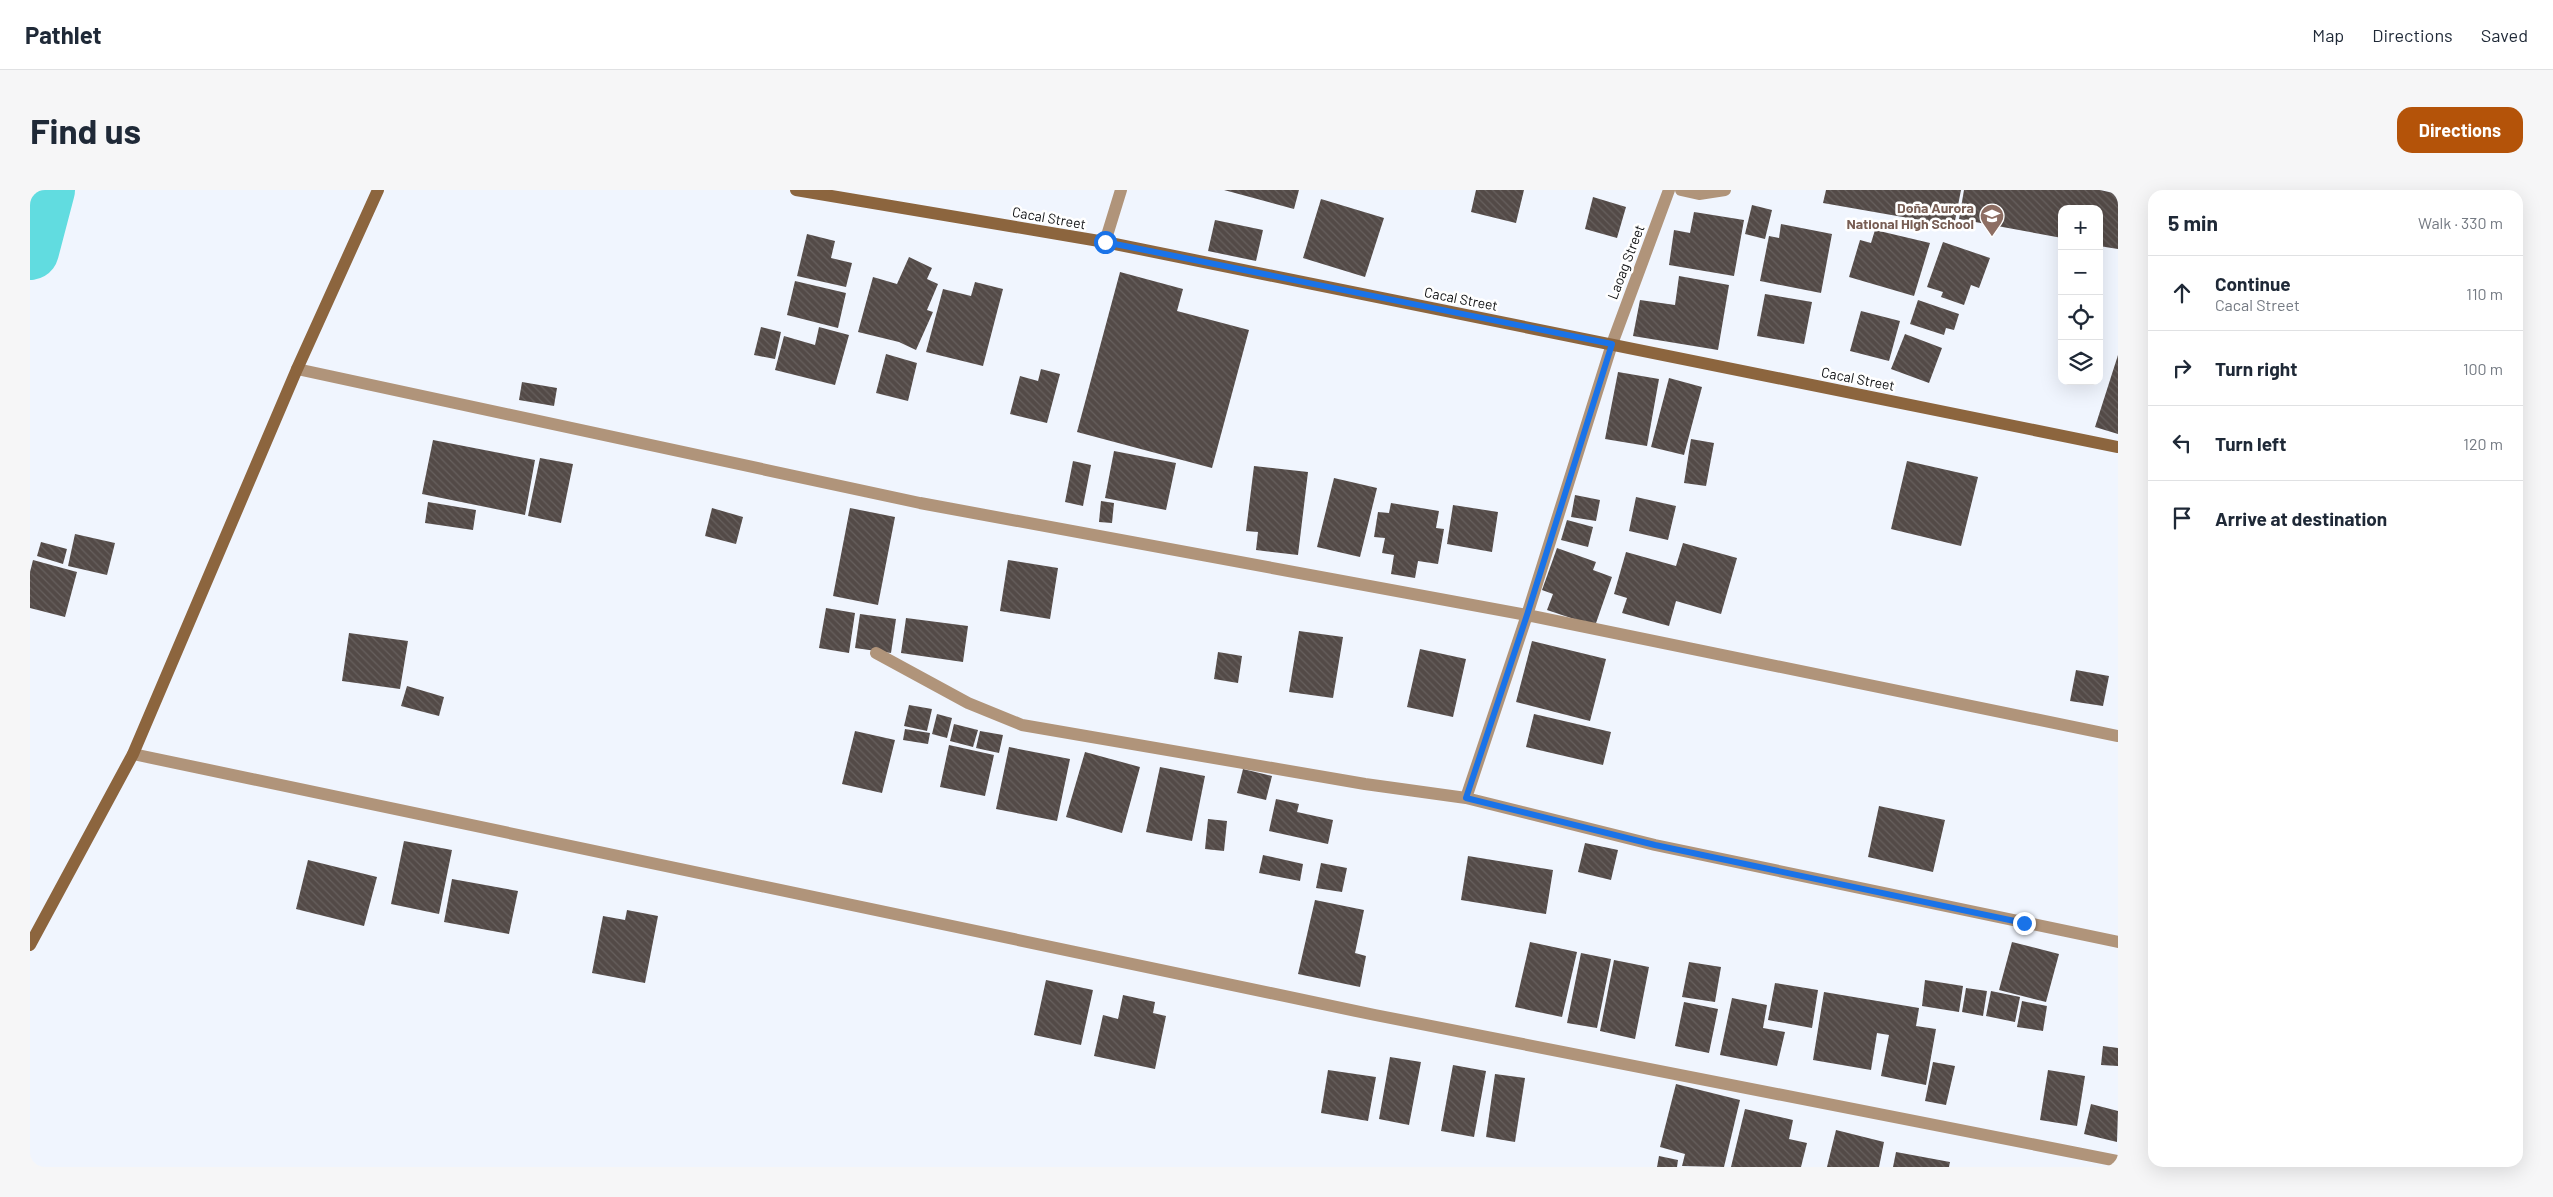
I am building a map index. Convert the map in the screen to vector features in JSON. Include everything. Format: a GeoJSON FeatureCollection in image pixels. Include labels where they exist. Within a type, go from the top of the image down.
{"type":"FeatureCollection","features":[{"type":"Feature","properties":{"kind":"street"},"geometry":{"type":"LineString","coordinates":[[30,945],[133,754],[297,369],[378,190]]}},
{"type":"Feature","properties":{"kind":"street","name":"Cacal Street"},"geometry":{"type":"LineString","coordinates":[[796,190],[1105,242],[2118,447]]}},
{"type":"Feature","properties":{"kind":"street"},"geometry":{"type":"LineString","coordinates":[[1105,242],[1121,190]]}},
{"type":"Feature","properties":{"kind":"street","name":"Laoag Street"},"geometry":{"type":"LineString","coordinates":[[1466,798],[1527,615],[1612,344],[1669,190]]}},
{"type":"Feature","properties":{"kind":"street"},"geometry":{"type":"LineString","coordinates":[[1682,190],[1699,194],[1725,190]]}},
{"type":"Feature","properties":{"kind":"street"},"geometry":{"type":"LineString","coordinates":[[297,369],[920,503],[1527,615],[2118,736]]}},
{"type":"Feature","properties":{"kind":"street"},"geometry":{"type":"LineString","coordinates":[[876,653],[968,703],[1022,725],[1365,784],[1466,798],[1655,845],[2118,942]]}},
{"type":"Feature","properties":{"kind":"street"},"geometry":{"type":"LineString","coordinates":[[133,754],[1375,1015],[2118,1161]]}},
{"type":"Feature","properties":{"kind":"building"},"geometry":{"type":"Polygon","coordinates":[[[1224,190],[1299,190],[1294,209],[1224,190]]]}},
{"type":"Feature","properties":{"kind":"building"},"geometry":{"type":"Polygon","coordinates":[[[1476,190],[1524,190],[1516,223],[1471,212],[1476,190]]]}},
{"type":"Feature","properties":{"kind":"building"},"geometry":{"type":"Polygon","coordinates":[[[1826,190],[1961,190],[1954,226],[1823,203],[1826,190]]]}},
{"type":"Feature","properties":{"kind":"building"},"geometry":{"type":"Polygon","coordinates":[[[1964,190],[2100,190],[2118,194],[2118,249],[2103,247],[2103,205],[2058,205],[2058,237],[1959,219],[1964,190]]]}},
{"type":"Feature","properties":{"kind":"building"},"geometry":{"type":"Polygon","coordinates":[[[1593,197],[1626,207],[1617,238],[1585,229],[1593,197]]]}},
{"type":"Feature","properties":{"kind":"building"},"geometry":{"type":"Polygon","coordinates":[[[1321,199],[1384,218],[1365,277],[1303,258],[1321,199]]]}},
{"type":"Feature","properties":{"kind":"building"},"geometry":{"type":"Polygon","coordinates":[[[1752,205],[1772,210],[1765,239],[1745,234],[1752,205]]]}},
{"type":"Feature","properties":{"kind":"building"},"geometry":{"type":"Polygon","coordinates":[[[1694,212],[1744,220],[1734,276],[1669,265],[1674,230],[1690,233],[1694,212]]]}},
{"type":"Feature","properties":{"kind":"building"},"geometry":{"type":"Polygon","coordinates":[[[1215,220],[1263,230],[1256,261],[1208,251],[1215,220]]]}},
{"type":"Feature","properties":{"kind":"building"},"geometry":{"type":"Polygon","coordinates":[[[1781,224],[1832,234],[1821,293],[1760,281],[1769,236],[1779,238],[1781,224]]]}},
{"type":"Feature","properties":{"kind":"building"},"geometry":{"type":"Polygon","coordinates":[[[1875,230],[1930,243],[1914,296],[1849,277],[1860,240],[1871,243],[1875,230]]]}},
{"type":"Feature","properties":{"kind":"building"},"geometry":{"type":"Polygon","coordinates":[[[807,234],[835,241],[831,258],[852,263],[846,287],[797,276],[807,234]]]}},
{"type":"Feature","properties":{"kind":"building"},"geometry":{"type":"Polygon","coordinates":[[[1943,242],[1990,258],[1979,288],[1971,285],[1964,305],[1941,297],[1943,292],[1927,287],[1943,242]]]}},
{"type":"Feature","properties":{"kind":"building"},"geometry":{"type":"Polygon","coordinates":[[[909,257],[932,268],[927,279],[938,284],[927,310],[933,312],[916,350],[899,342],[858,332],[873,277],[897,284],[909,257]]]}},
{"type":"Feature","properties":{"kind":"building"},"geometry":{"type":"Polygon","coordinates":[[[1120,272],[1183,289],[1177,311],[1249,330],[1212,468],[1077,432],[1120,272]]]}},
{"type":"Feature","properties":{"kind":"building"},"geometry":{"type":"Polygon","coordinates":[[[1679,276],[1729,285],[1718,350],[1633,336],[1640,300],[1675,305],[1679,276]]]}},
{"type":"Feature","properties":{"kind":"building"},"geometry":{"type":"Polygon","coordinates":[[[795,281],[846,293],[838,328],[787,315],[795,281]]]}},
{"type":"Feature","properties":{"kind":"building"},"geometry":{"type":"Polygon","coordinates":[[[975,282],[1003,289],[983,366],[926,352],[943,289],[971,296],[975,282]]]}},
{"type":"Feature","properties":{"kind":"building"},"geometry":{"type":"Polygon","coordinates":[[[1765,294],[1812,302],[1804,344],[1757,336],[1765,294]]]}},
{"type":"Feature","properties":{"kind":"building"},"geometry":{"type":"Polygon","coordinates":[[[1918,300],[1959,314],[1954,330],[1946,328],[1944,335],[1910,324],[1918,300]]]}},
{"type":"Feature","properties":{"kind":"building"},"geometry":{"type":"Polygon","coordinates":[[[1861,311],[1900,321],[1889,361],[1850,351],[1861,311]]]}},
{"type":"Feature","properties":{"kind":"building"},"geometry":{"type":"Polygon","coordinates":[[[761,327],[781,332],[775,359],[754,355],[761,327]]]}},
{"type":"Feature","properties":{"kind":"building"},"geometry":{"type":"Polygon","coordinates":[[[819,327],[849,335],[835,385],[775,370],[784,336],[815,345],[819,327]]]}},
{"type":"Feature","properties":{"kind":"building"},"geometry":{"type":"Polygon","coordinates":[[[1905,334],[1942,348],[1929,383],[1891,369],[1905,334]]]}},
{"type":"Feature","properties":{"kind":"building"},"geometry":{"type":"Polygon","coordinates":[[[886,354],[917,363],[908,401],[876,393],[886,354]]]}},
{"type":"Feature","properties":{"kind":"building"},"geometry":{"type":"Polygon","coordinates":[[[2118,355],[2118,434],[2095,427],[2118,355]]]}},
{"type":"Feature","properties":{"kind":"building"},"geometry":{"type":"Polygon","coordinates":[[[1041,369],[1060,374],[1047,423],[1010,414],[1020,376],[1038,381],[1041,369]]]}},
{"type":"Feature","properties":{"kind":"building"},"geometry":{"type":"Polygon","coordinates":[[[1618,372],[1659,379],[1647,446],[1605,439],[1618,372]]]}},
{"type":"Feature","properties":{"kind":"building"},"geometry":{"type":"Polygon","coordinates":[[[1669,378],[1702,387],[1684,455],[1651,447],[1669,378]]]}},
{"type":"Feature","properties":{"kind":"building"},"geometry":{"type":"Polygon","coordinates":[[[522,382],[557,388],[554,406],[519,400],[522,382]]]}},
{"type":"Feature","properties":{"kind":"building"},"geometry":{"type":"Polygon","coordinates":[[[1691,439],[1714,443],[1706,486],[1684,483],[1691,439]]]}},
{"type":"Feature","properties":{"kind":"building"},"geometry":{"type":"Polygon","coordinates":[[[433,440],[535,460],[525,515],[422,494],[433,440]]]}},
{"type":"Feature","properties":{"kind":"building"},"geometry":{"type":"Polygon","coordinates":[[[1114,451],[1176,463],[1166,510],[1105,498],[1114,451]]]}},
{"type":"Feature","properties":{"kind":"building"},"geometry":{"type":"Polygon","coordinates":[[[540,458],[573,464],[561,523],[528,516],[540,458]]]}},
{"type":"Feature","properties":{"kind":"building"},"geometry":{"type":"Polygon","coordinates":[[[1073,461],[1091,465],[1083,506],[1065,502],[1073,461]]]}},
{"type":"Feature","properties":{"kind":"building"},"geometry":{"type":"Polygon","coordinates":[[[1907,461],[1978,477],[1961,546],[1891,529],[1907,461]]]}},
{"type":"Feature","properties":{"kind":"building"},"geometry":{"type":"Polygon","coordinates":[[[1254,466],[1308,472],[1298,555],[1256,550],[1258,532],[1246,531],[1254,466]]]}},
{"type":"Feature","properties":{"kind":"building"},"geometry":{"type":"Polygon","coordinates":[[[1334,478],[1377,488],[1360,557],[1317,547],[1334,478]]]}},
{"type":"Feature","properties":{"kind":"building"},"geometry":{"type":"Polygon","coordinates":[[[1575,495],[1600,500],[1596,521],[1571,517],[1575,495]]]}},
{"type":"Feature","properties":{"kind":"building"},"geometry":{"type":"Polygon","coordinates":[[[1636,497],[1676,506],[1668,540],[1629,531],[1636,497]]]}},
{"type":"Feature","properties":{"kind":"building"},"geometry":{"type":"Polygon","coordinates":[[[1101,501],[1114,503],[1112,523],[1099,522],[1101,501]]]}},
{"type":"Feature","properties":{"kind":"building"},"geometry":{"type":"Polygon","coordinates":[[[428,502],[476,510],[473,530],[425,523],[428,502]]]}},
{"type":"Feature","properties":{"kind":"building"},"geometry":{"type":"Polygon","coordinates":[[[1391,503],[1439,511],[1436,528],[1444,529],[1438,564],[1418,561],[1415,578],[1391,574],[1394,555],[1382,553],[1385,538],[1374,537],[1378,512],[1389,513],[1391,503]]]}},
{"type":"Feature","properties":{"kind":"building"},"geometry":{"type":"Polygon","coordinates":[[[1453,505],[1498,512],[1492,552],[1447,544],[1453,505]]]}},
{"type":"Feature","properties":{"kind":"building"},"geometry":{"type":"Polygon","coordinates":[[[712,508],[743,517],[736,544],[705,536],[712,508]]]}},
{"type":"Feature","properties":{"kind":"building"},"geometry":{"type":"Polygon","coordinates":[[[850,508],[895,517],[878,605],[833,596],[850,508]]]}},
{"type":"Feature","properties":{"kind":"building"},"geometry":{"type":"Polygon","coordinates":[[[1567,520],[1593,527],[1588,547],[1561,540],[1567,520]]]}},
{"type":"Feature","properties":{"kind":"building"},"geometry":{"type":"Polygon","coordinates":[[[75,534],[115,543],[107,575],[68,566],[75,534]]]}},
{"type":"Feature","properties":{"kind":"building"},"geometry":{"type":"Polygon","coordinates":[[[41,542],[67,549],[63,564],[37,556],[41,542]]]}},
{"type":"Feature","properties":{"kind":"building"},"geometry":{"type":"Polygon","coordinates":[[[1683,543],[1737,558],[1721,614],[1676,601],[1669,626],[1622,613],[1627,598],[1614,594],[1626,552],[1676,566],[1683,543]]]}},
{"type":"Feature","properties":{"kind":"building"},"geometry":{"type":"Polygon","coordinates":[[[1557,548],[1596,562],[1593,570],[1612,577],[1595,626],[1547,610],[1553,594],[1542,590],[1557,548]]]}},
{"type":"Feature","properties":{"kind":"building"},"geometry":{"type":"Polygon","coordinates":[[[33,560],[77,572],[65,617],[30,608],[30,572],[33,560]]]}},
{"type":"Feature","properties":{"kind":"building"},"geometry":{"type":"Polygon","coordinates":[[[1008,560],[1058,568],[1050,619],[1000,611],[1008,560]]]}},
{"type":"Feature","properties":{"kind":"building"},"geometry":{"type":"Polygon","coordinates":[[[826,608],[855,613],[849,653],[819,648],[826,608]]]}},
{"type":"Feature","properties":{"kind":"building"},"geometry":{"type":"Polygon","coordinates":[[[860,614],[896,619],[891,653],[855,648],[860,614]]]}},
{"type":"Feature","properties":{"kind":"building"},"geometry":{"type":"Polygon","coordinates":[[[906,618],[968,626],[963,662],[901,653],[906,618]]]}},
{"type":"Feature","properties":{"kind":"building"},"geometry":{"type":"Polygon","coordinates":[[[1299,631],[1343,637],[1333,698],[1289,692],[1299,631]]]}},
{"type":"Feature","properties":{"kind":"building"},"geometry":{"type":"Polygon","coordinates":[[[349,633],[408,641],[400,689],[342,681],[349,633]]]}},
{"type":"Feature","properties":{"kind":"building"},"geometry":{"type":"Polygon","coordinates":[[[1532,641],[1606,659],[1590,721],[1516,702],[1532,641]]]}},
{"type":"Feature","properties":{"kind":"building"},"geometry":{"type":"Polygon","coordinates":[[[1420,649],[1466,659],[1453,717],[1407,707],[1420,649]]]}},
{"type":"Feature","properties":{"kind":"building"},"geometry":{"type":"Polygon","coordinates":[[[1218,652],[1242,656],[1238,683],[1214,679],[1218,652]]]}},
{"type":"Feature","properties":{"kind":"building"},"geometry":{"type":"Polygon","coordinates":[[[2076,670],[2109,676],[2103,706],[2070,701],[2076,670]]]}},
{"type":"Feature","properties":{"kind":"building"},"geometry":{"type":"Polygon","coordinates":[[[407,686],[444,697],[439,716],[401,706],[407,686]]]}},
{"type":"Feature","properties":{"kind":"building"},"geometry":{"type":"Polygon","coordinates":[[[909,705],[932,709],[927,731],[904,726],[909,705]]]}},
{"type":"Feature","properties":{"kind":"building"},"geometry":{"type":"Polygon","coordinates":[[[937,714],[952,718],[947,738],[932,734],[937,714]]]}},
{"type":"Feature","properties":{"kind":"building"},"geometry":{"type":"Polygon","coordinates":[[[1534,714],[1611,732],[1603,765],[1526,747],[1534,714]]]}},
{"type":"Feature","properties":{"kind":"building"},"geometry":{"type":"Polygon","coordinates":[[[954,724],[978,730],[973,747],[950,741],[954,724]]]}},
{"type":"Feature","properties":{"kind":"building"},"geometry":{"type":"Polygon","coordinates":[[[905,729],[930,733],[928,744],[903,740],[905,729]]]}},
{"type":"Feature","properties":{"kind":"building"},"geometry":{"type":"Polygon","coordinates":[[[855,731],[895,740],[882,793],[842,784],[855,731]]]}},
{"type":"Feature","properties":{"kind":"building"},"geometry":{"type":"Polygon","coordinates":[[[980,731],[1003,735],[999,753],[976,748],[980,731]]]}},
{"type":"Feature","properties":{"kind":"building"},"geometry":{"type":"Polygon","coordinates":[[[949,745],[994,755],[985,796],[940,787],[949,745]]]}},
{"type":"Feature","properties":{"kind":"building"},"geometry":{"type":"Polygon","coordinates":[[[1009,747],[1070,759],[1057,821],[996,809],[1009,747]]]}},
{"type":"Feature","properties":{"kind":"building"},"geometry":{"type":"Polygon","coordinates":[[[1085,752],[1140,767],[1122,833],[1066,817],[1085,752]]]}},
{"type":"Feature","properties":{"kind":"building"},"geometry":{"type":"Polygon","coordinates":[[[1160,767],[1205,776],[1192,841],[1146,832],[1160,767]]]}},
{"type":"Feature","properties":{"kind":"building"},"geometry":{"type":"Polygon","coordinates":[[[1243,769],[1272,776],[1266,800],[1237,793],[1243,769]]]}},
{"type":"Feature","properties":{"kind":"building"},"geometry":{"type":"Polygon","coordinates":[[[1276,799],[1299,804],[1297,812],[1333,820],[1328,844],[1269,831],[1276,799]]]}},
{"type":"Feature","properties":{"kind":"building"},"geometry":{"type":"Polygon","coordinates":[[[1879,806],[1945,820],[1933,872],[1868,857],[1879,806]]]}},
{"type":"Feature","properties":{"kind":"building"},"geometry":{"type":"Polygon","coordinates":[[[1208,819],[1227,821],[1224,851],[1205,849],[1208,819]]]}},
{"type":"Feature","properties":{"kind":"building"},"geometry":{"type":"Polygon","coordinates":[[[404,841],[452,850],[439,914],[391,904],[404,841]]]}},
{"type":"Feature","properties":{"kind":"building"},"geometry":{"type":"Polygon","coordinates":[[[1585,843],[1618,850],[1611,880],[1578,872],[1585,843]]]}},
{"type":"Feature","properties":{"kind":"building"},"geometry":{"type":"Polygon","coordinates":[[[1263,855],[1303,864],[1300,881],[1259,873],[1263,855]]]}},
{"type":"Feature","properties":{"kind":"building"},"geometry":{"type":"Polygon","coordinates":[[[1468,856],[1553,870],[1546,914],[1461,900],[1468,856]]]}},
{"type":"Feature","properties":{"kind":"building"},"geometry":{"type":"Polygon","coordinates":[[[308,860],[377,877],[364,926],[296,909],[308,860]]]}},
{"type":"Feature","properties":{"kind":"building"},"geometry":{"type":"Polygon","coordinates":[[[1321,863],[1347,868],[1342,892],[1316,888],[1321,863]]]}},
{"type":"Feature","properties":{"kind":"building"},"geometry":{"type":"Polygon","coordinates":[[[452,879],[518,891],[509,934],[444,922],[452,879]]]}},
{"type":"Feature","properties":{"kind":"building"},"geometry":{"type":"Polygon","coordinates":[[[1315,900],[1364,910],[1355,953],[1366,956],[1360,987],[1298,974],[1315,900]]]}},
{"type":"Feature","properties":{"kind":"building"},"geometry":{"type":"Polygon","coordinates":[[[627,910],[658,916],[645,983],[592,973],[603,916],[625,920],[627,910]]]}},
{"type":"Feature","properties":{"kind":"building"},"geometry":{"type":"Polygon","coordinates":[[[1530,942],[1577,952],[1562,1017],[1515,1007],[1530,942]]]}},
{"type":"Feature","properties":{"kind":"building"},"geometry":{"type":"Polygon","coordinates":[[[2012,942],[2059,954],[2046,1002],[1999,990],[2012,942]]]}},
{"type":"Feature","properties":{"kind":"building"},"geometry":{"type":"Polygon","coordinates":[[[1581,953],[1611,959],[1597,1028],[1567,1023],[1581,953]]]}},
{"type":"Feature","properties":{"kind":"building"},"geometry":{"type":"Polygon","coordinates":[[[1614,960],[1649,967],[1635,1039],[1600,1031],[1614,960]]]}},
{"type":"Feature","properties":{"kind":"building"},"geometry":{"type":"Polygon","coordinates":[[[1689,962],[1721,967],[1715,1002],[1682,997],[1689,962]]]}},
{"type":"Feature","properties":{"kind":"building"},"geometry":{"type":"Polygon","coordinates":[[[1046,980],[1093,990],[1081,1045],[1034,1035],[1046,980]]]}},
{"type":"Feature","properties":{"kind":"building"},"geometry":{"type":"Polygon","coordinates":[[[1925,980],[1963,986],[1959,1012],[1922,1006],[1925,980]]]}},
{"type":"Feature","properties":{"kind":"building"},"geometry":{"type":"Polygon","coordinates":[[[1775,983],[1818,990],[1812,1028],[1768,1020],[1775,983]]]}},
{"type":"Feature","properties":{"kind":"building"},"geometry":{"type":"Polygon","coordinates":[[[1966,988],[1987,991],[1983,1016],[1962,1012],[1966,988]]]}},
{"type":"Feature","properties":{"kind":"building"},"geometry":{"type":"Polygon","coordinates":[[[1991,991],[2020,997],[2015,1022],[1986,1016],[1991,991]]]}},
{"type":"Feature","properties":{"kind":"building"},"geometry":{"type":"Polygon","coordinates":[[[1824,992],[1919,1008],[1916,1026],[1936,1029],[1926,1085],[1881,1076],[1889,1035],[1877,1033],[1871,1070],[1813,1060],[1824,992]]]}},
{"type":"Feature","properties":{"kind":"building"},"geometry":{"type":"Polygon","coordinates":[[[1123,995],[1155,1002],[1153,1013],[1166,1016],[1155,1069],[1094,1056],[1103,1015],[1118,1019],[1123,995]]]}},
{"type":"Feature","properties":{"kind":"building"},"geometry":{"type":"Polygon","coordinates":[[[1732,998],[1767,1005],[1763,1028],[1785,1032],[1777,1066],[1720,1055],[1732,998]]]}},
{"type":"Feature","properties":{"kind":"building"},"geometry":{"type":"Polygon","coordinates":[[[2022,1001],[2047,1006],[2043,1031],[2017,1027],[2022,1001]]]}},
{"type":"Feature","properties":{"kind":"building"},"geometry":{"type":"Polygon","coordinates":[[[1684,1002],[1718,1009],[1709,1053],[1675,1046],[1684,1002]]]}},
{"type":"Feature","properties":{"kind":"building"},"geometry":{"type":"Polygon","coordinates":[[[2103,1046],[2118,1048],[2118,1066],[2101,1065],[2103,1046]]]}},
{"type":"Feature","properties":{"kind":"building"},"geometry":{"type":"Polygon","coordinates":[[[1390,1057],[1421,1062],[1409,1125],[1379,1119],[1390,1057]]]}},
{"type":"Feature","properties":{"kind":"building"},"geometry":{"type":"Polygon","coordinates":[[[1933,1062],[1955,1066],[1946,1105],[1925,1101],[1933,1062]]]}},
{"type":"Feature","properties":{"kind":"building"},"geometry":{"type":"Polygon","coordinates":[[[1453,1065],[1486,1071],[1474,1137],[1441,1131],[1453,1065]]]}},
{"type":"Feature","properties":{"kind":"building"},"geometry":{"type":"Polygon","coordinates":[[[1328,1070],[1376,1077],[1368,1121],[1321,1113],[1328,1070]]]}},
{"type":"Feature","properties":{"kind":"building"},"geometry":{"type":"Polygon","coordinates":[[[2048,1070],[2085,1076],[2077,1126],[2040,1120],[2048,1070]]]}},
{"type":"Feature","properties":{"kind":"building"},"geometry":{"type":"Polygon","coordinates":[[[1495,1074],[1525,1078],[1515,1142],[1486,1137],[1495,1074]]]}},
{"type":"Feature","properties":{"kind":"building"},"geometry":{"type":"Polygon","coordinates":[[[1676,1084],[1740,1100],[1724,1167],[1682,1166],[1685,1154],[1660,1147],[1676,1084]]]}},
{"type":"Feature","properties":{"kind":"building"},"geometry":{"type":"Polygon","coordinates":[[[2091,1104],[2118,1111],[2117,1142],[2084,1134],[2091,1104]]]}},
{"type":"Feature","properties":{"kind":"building"},"geometry":{"type":"Polygon","coordinates":[[[1745,1109],[1793,1120],[1789,1139],[1807,1143],[1801,1167],[1731,1167],[1745,1109]]]}},
{"type":"Feature","properties":{"kind":"building"},"geometry":{"type":"Polygon","coordinates":[[[1836,1130],[1884,1142],[1879,1167],[1827,1167],[1836,1130]]]}},
{"type":"Feature","properties":{"kind":"building"},"geometry":{"type":"Polygon","coordinates":[[[1896,1152],[1950,1162],[1949,1167],[1893,1167],[1896,1152]]]}},
{"type":"Feature","properties":{"kind":"building"},"geometry":{"type":"Polygon","coordinates":[[[1659,1156],[1678,1160],[1677,1167],[1657,1167],[1659,1156]]]}},
{"type":"Feature","properties":{"kind":"waterway"},"geometry":{"type":"LineString","coordinates":[[30,251],[46,190]]}},
{"type":"Feature","properties":{"kind":"place","name":"Doña Aurora National High School"},"geometry":{"type":"Point","coordinates":[1992,237]}},
{"type":"Feature","properties":{"kind":"route"},"geometry":{"type":"LineString","coordinates":[[1105,242],[1612,344],[1527,615],[1466,798],[1655,845],[2024,923]]}}]}
